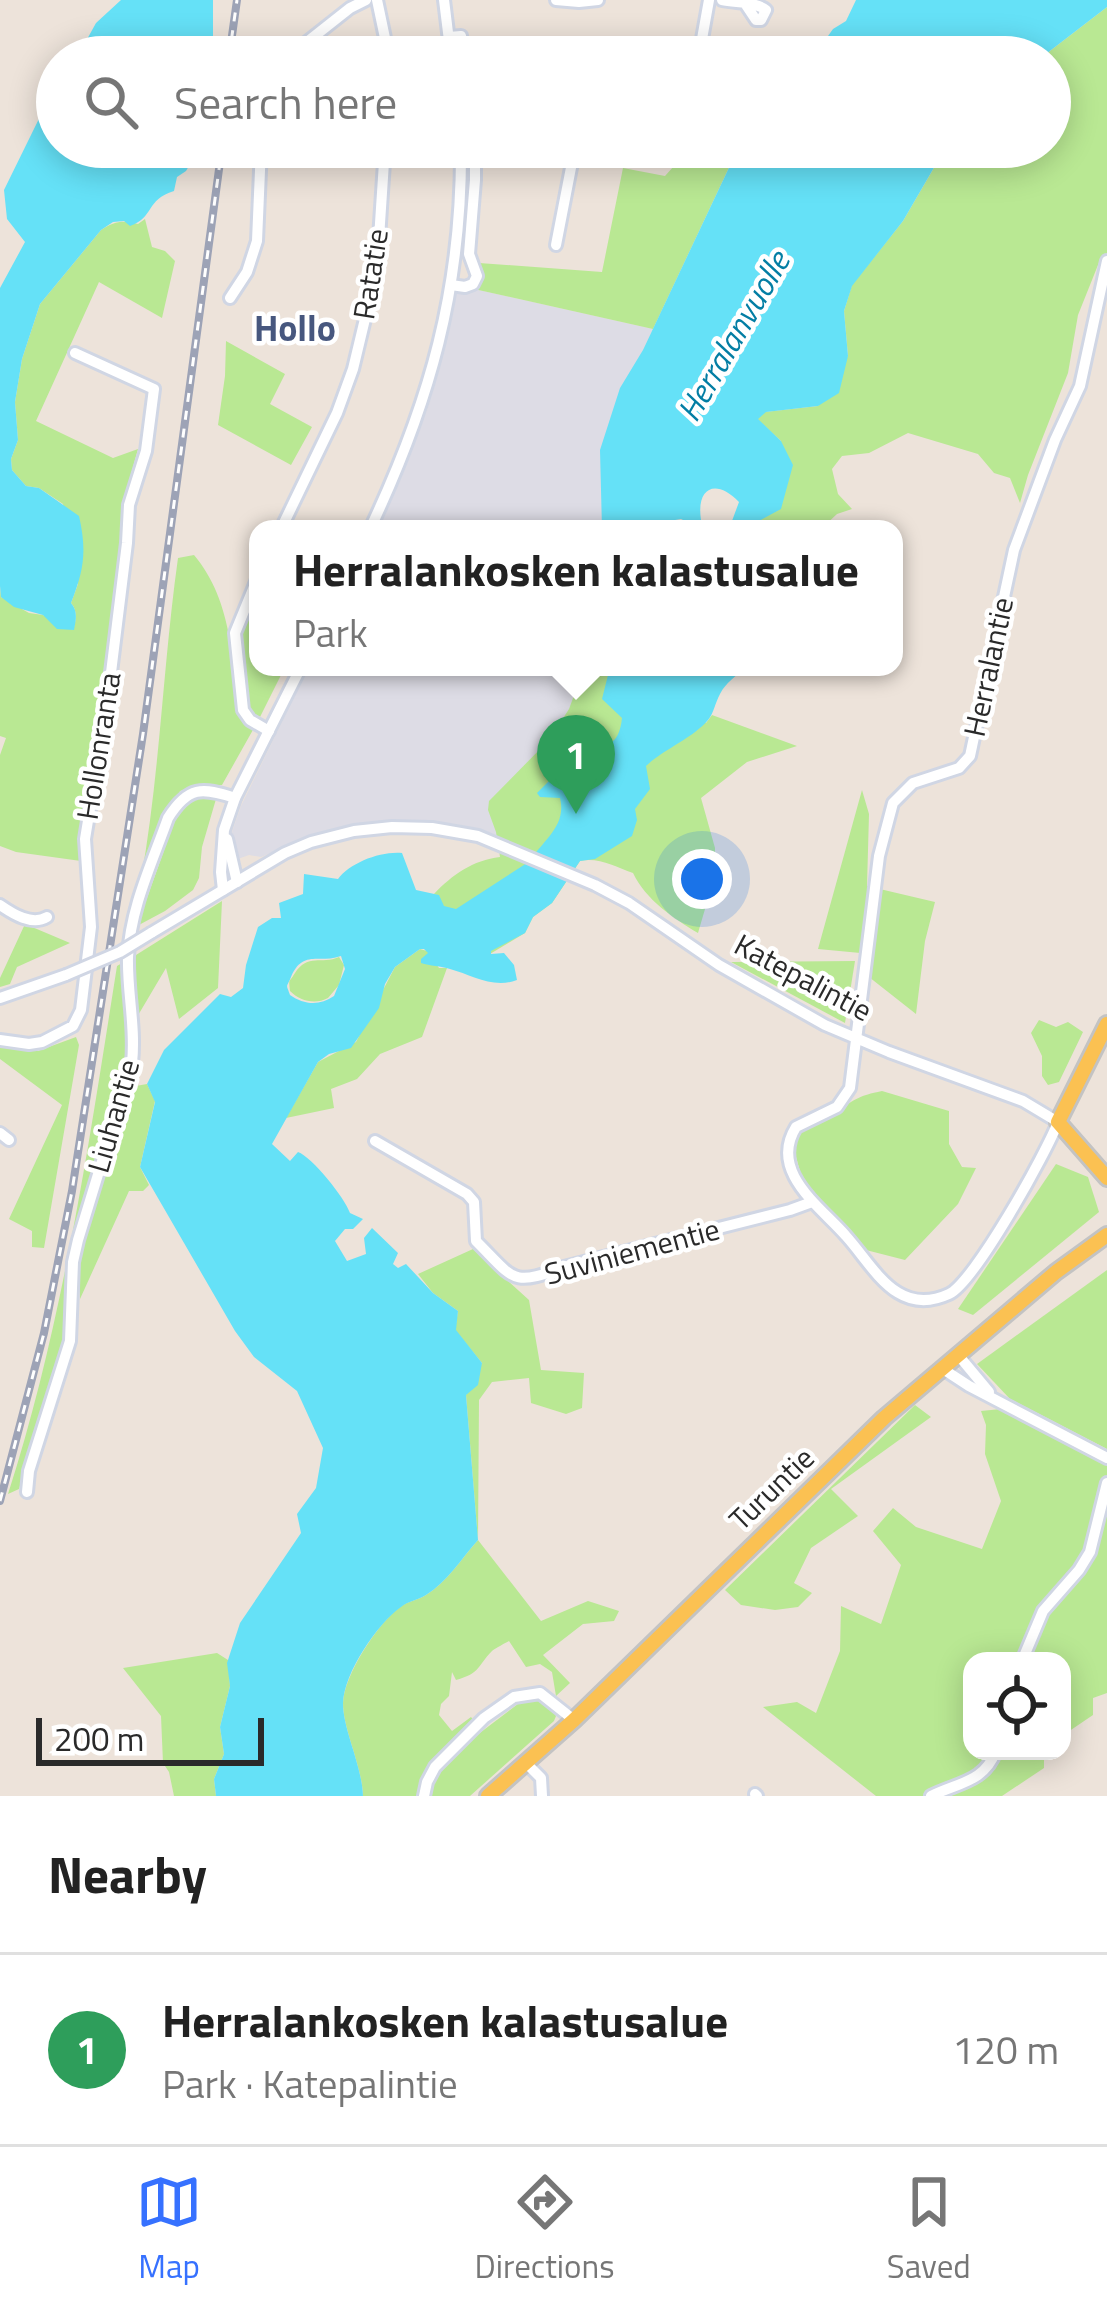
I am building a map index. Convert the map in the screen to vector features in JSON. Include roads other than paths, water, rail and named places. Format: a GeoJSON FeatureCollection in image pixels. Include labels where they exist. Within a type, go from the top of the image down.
{"type":"FeatureCollection","features":[{"type":"Feature","properties":{"kind":"main road"},"geometry":{"type":"LineString","coordinates":[[1058,1122],[1107,1024]]}},
{"type":"Feature","properties":{"kind":"main road","name":"Katepalintie"},"geometry":{"type":"LineString","coordinates":[[1058,1122],[1107,1178]]}},
{"type":"Feature","properties":{"kind":"main road","name":"Turuntie"},"geometry":{"type":"LineString","coordinates":[[488,1796],[574,1720],[884,1418],[1056,1272],[1107,1235]]}},
{"type":"Feature","properties":{"kind":"street"},"geometry":{"type":"LineString","coordinates":[[315,36],[366,0]]}},
{"type":"Feature","properties":{"kind":"street"},"geometry":{"type":"LineString","coordinates":[[377,0],[385,36]]}},
{"type":"Feature","properties":{"kind":"street"},"geometry":{"type":"LineString","coordinates":[[444,0],[448,36]]}},
{"type":"Feature","properties":{"kind":"street"},"geometry":{"type":"LineString","coordinates":[[556,0],[598,0]]}},
{"type":"Feature","properties":{"kind":"street"},"geometry":{"type":"LineString","coordinates":[[703,36],[709,0]]}},
{"type":"Feature","properties":{"kind":"street"},"geometry":{"type":"LineString","coordinates":[[722,0],[746,5]]}},
{"type":"Feature","properties":{"kind":"street"},"geometry":{"type":"LineString","coordinates":[[230,298],[247,272],[257,241],[260,168]]}},
{"type":"Feature","properties":{"kind":"street","name":"Ratatie"},"geometry":{"type":"LineString","coordinates":[[285,520],[353,369],[377,269],[384,168]]}},
{"type":"Feature","properties":{"kind":"street"},"geometry":{"type":"LineString","coordinates":[[374,520],[423,403],[440,341],[458,231],[460,168]]}},
{"type":"Feature","properties":{"kind":"street"},"geometry":{"type":"LineString","coordinates":[[451,285],[465,287],[477,276],[469,254],[476,168]]}},
{"type":"Feature","properties":{"kind":"street"},"geometry":{"type":"LineString","coordinates":[[556,245],[570,168]]}},
{"type":"Feature","properties":{"kind":"street","name":"Herralantie"},"geometry":{"type":"LineString","coordinates":[[856,1039],[879,856],[892,803],[913,784],[959,768],[970,756],[1014,550],[1080,386],[1107,261]]}},
{"type":"Feature","properties":{"kind":"street","name":"Hollonranta"},"geometry":{"type":"LineString","coordinates":[[0,1040],[42,1042],[73,1026],[81,1010],[91,927],[85,839],[107,705],[129,505],[152,422],[154,388],[75,353]]}},
{"type":"Feature","properties":{"kind":"street"},"geometry":{"type":"LineString","coordinates":[[249,599],[235,633],[243,710],[268,731]]}},
{"type":"Feature","properties":{"kind":"street"},"geometry":{"type":"LineString","coordinates":[[223,890],[224,830],[296,676]]}},
{"type":"Feature","properties":{"kind":"street","name":"Liuhantie"},"geometry":{"type":"LineString","coordinates":[[27,1492],[29,1471],[70,1341],[78,1240],[132,1063],[128,958],[136,908],[176,805],[201,790],[236,798]]}},
{"type":"Feature","properties":{"kind":"street","name":"Katepalintie"},"geometry":{"type":"LineString","coordinates":[[0,998],[120,952],[310,842],[373,828],[454,831],[478,836],[595,885],[790,1007],[856,1039],[1022,1100],[1058,1122]]}},
{"type":"Feature","properties":{"kind":"street"},"geometry":{"type":"LineString","coordinates":[[224,830],[237,882]]}},
{"type":"Feature","properties":{"kind":"street"},"geometry":{"type":"LineString","coordinates":[[0,905],[30,920],[46,917]]}},
{"type":"Feature","properties":{"kind":"street"},"geometry":{"type":"LineString","coordinates":[[856,1039],[844,1100],[791,1133],[791,1168],[796,1184],[885,1285],[914,1298],[932,1299],[960,1288],[1013,1207],[1058,1122]]}},
{"type":"Feature","properties":{"kind":"street","name":"Suviniementie"},"geometry":{"type":"LineString","coordinates":[[375,1142],[467,1194],[474,1202],[476,1241],[519,1279],[531,1280],[812,1202]]}},
{"type":"Feature","properties":{"kind":"street"},"geometry":{"type":"LineString","coordinates":[[959,1356],[991,1395]]}},
{"type":"Feature","properties":{"kind":"street"},"geometry":{"type":"LineString","coordinates":[[944,1369],[1107,1458]]}},
{"type":"Feature","properties":{"kind":"street"},"geometry":{"type":"LineString","coordinates":[[1025,1652],[1042,1611],[1090,1552],[1107,1483]]}},
{"type":"Feature","properties":{"kind":"street"},"geometry":{"type":"LineString","coordinates":[[424,1796],[435,1767],[484,1718],[514,1697],[544,1695],[574,1720]]}},
{"type":"Feature","properties":{"kind":"street"},"geometry":{"type":"LineString","coordinates":[[932,1796],[980,1776],[992,1760]]}},
{"type":"Feature","properties":{"kind":"street"},"geometry":{"type":"LineString","coordinates":[[526,1763],[541,1778],[542,1796]]}},
{"type":"Feature","properties":{"kind":"water"},"geometry":{"type":"Polygon","coordinates":[[[121,0],[213,0],[213,36],[89,36],[121,0]]]}},
{"type":"Feature","properties":{"kind":"water"},"geometry":{"type":"Polygon","coordinates":[[[856,0],[1107,0],[1107,7],[1069,36],[828,36],[846,21],[856,0]]]}},
{"type":"Feature","properties":{"kind":"water"},"geometry":{"type":"Polygon","coordinates":[[[36,125],[36,168],[188,168],[177,177],[174,191],[158,199],[143,218],[130,226],[113,222],[101,230],[40,304],[22,359],[12,470],[26,486],[39,488],[79,516],[83,550],[71,603],[76,612],[74,630],[57,629],[43,615],[14,607],[1,597],[0,288],[25,242],[7,219],[4,190],[36,125]]]}},
{"type":"Feature","properties":{"kind":"water","name":"Herralanvuolle"},"geometry":{"type":"Polygon","coordinates":[[[729,168],[934,168],[903,221],[852,286],[844,311],[848,356],[839,393],[818,406],[766,412],[758,419],[781,441],[793,465],[781,509],[761,520],[732,520],[739,502],[716,488],[705,493],[701,520],[602,520],[600,450],[620,388],[643,350],[729,168]]]}},
{"type":"Feature","properties":{"kind":"water"},"geometry":{"type":"Polygon","coordinates":[[[608,676],[736,676],[722,690],[702,726],[646,766],[650,789],[635,809],[632,836],[595,859],[580,861],[525,933],[491,951],[504,953],[514,965],[517,980],[491,982],[421,963],[428,953],[420,949],[395,967],[379,1008],[351,1048],[318,1062],[272,1144],[290,1161],[298,1152],[304,1155],[350,1213],[363,1219],[335,1241],[347,1261],[366,1254],[364,1238],[372,1228],[398,1253],[393,1264],[398,1268],[406,1264],[458,1311],[456,1330],[482,1363],[478,1385],[466,1395],[478,1540],[441,1583],[382,1625],[349,1678],[344,1713],[363,1796],[216,1796],[214,1779],[224,1754],[220,1727],[230,1686],[227,1663],[240,1623],[301,1533],[297,1514],[316,1488],[323,1448],[297,1391],[254,1357],[235,1331],[140,1167],[155,1102],[147,1084],[164,1050],[220,994],[231,997],[243,988],[258,927],[281,918],[279,903],[303,894],[304,874],[338,879],[366,859],[402,853],[416,890],[439,895],[444,906],[456,909],[530,861],[557,825],[561,808],[560,798],[537,793],[564,766],[571,768],[579,752],[614,741],[622,718],[602,699],[608,676]],[[341,956],[306,960],[287,986],[290,995],[301,1001],[312,1003],[334,996],[345,969],[341,956]]]}},
{"type":"Feature","properties":{"kind":"railway"},"geometry":{"type":"LineString","coordinates":[[232,36],[237,0]]}},
{"type":"Feature","properties":{"kind":"railway"},"geometry":{"type":"LineString","coordinates":[[0,1501],[44,1333],[72,1191],[143,734],[219,168]]}},
{"type":"Feature","properties":{"kind":"place","name":"Herralankosken kalastusalue"},"geometry":{"type":"Point","coordinates":[576,814]}},
{"type":"Feature","properties":{"kind":"district","name":"Hollo"},"geometry":{"type":"Point","coordinates":[295,328]}}]}
